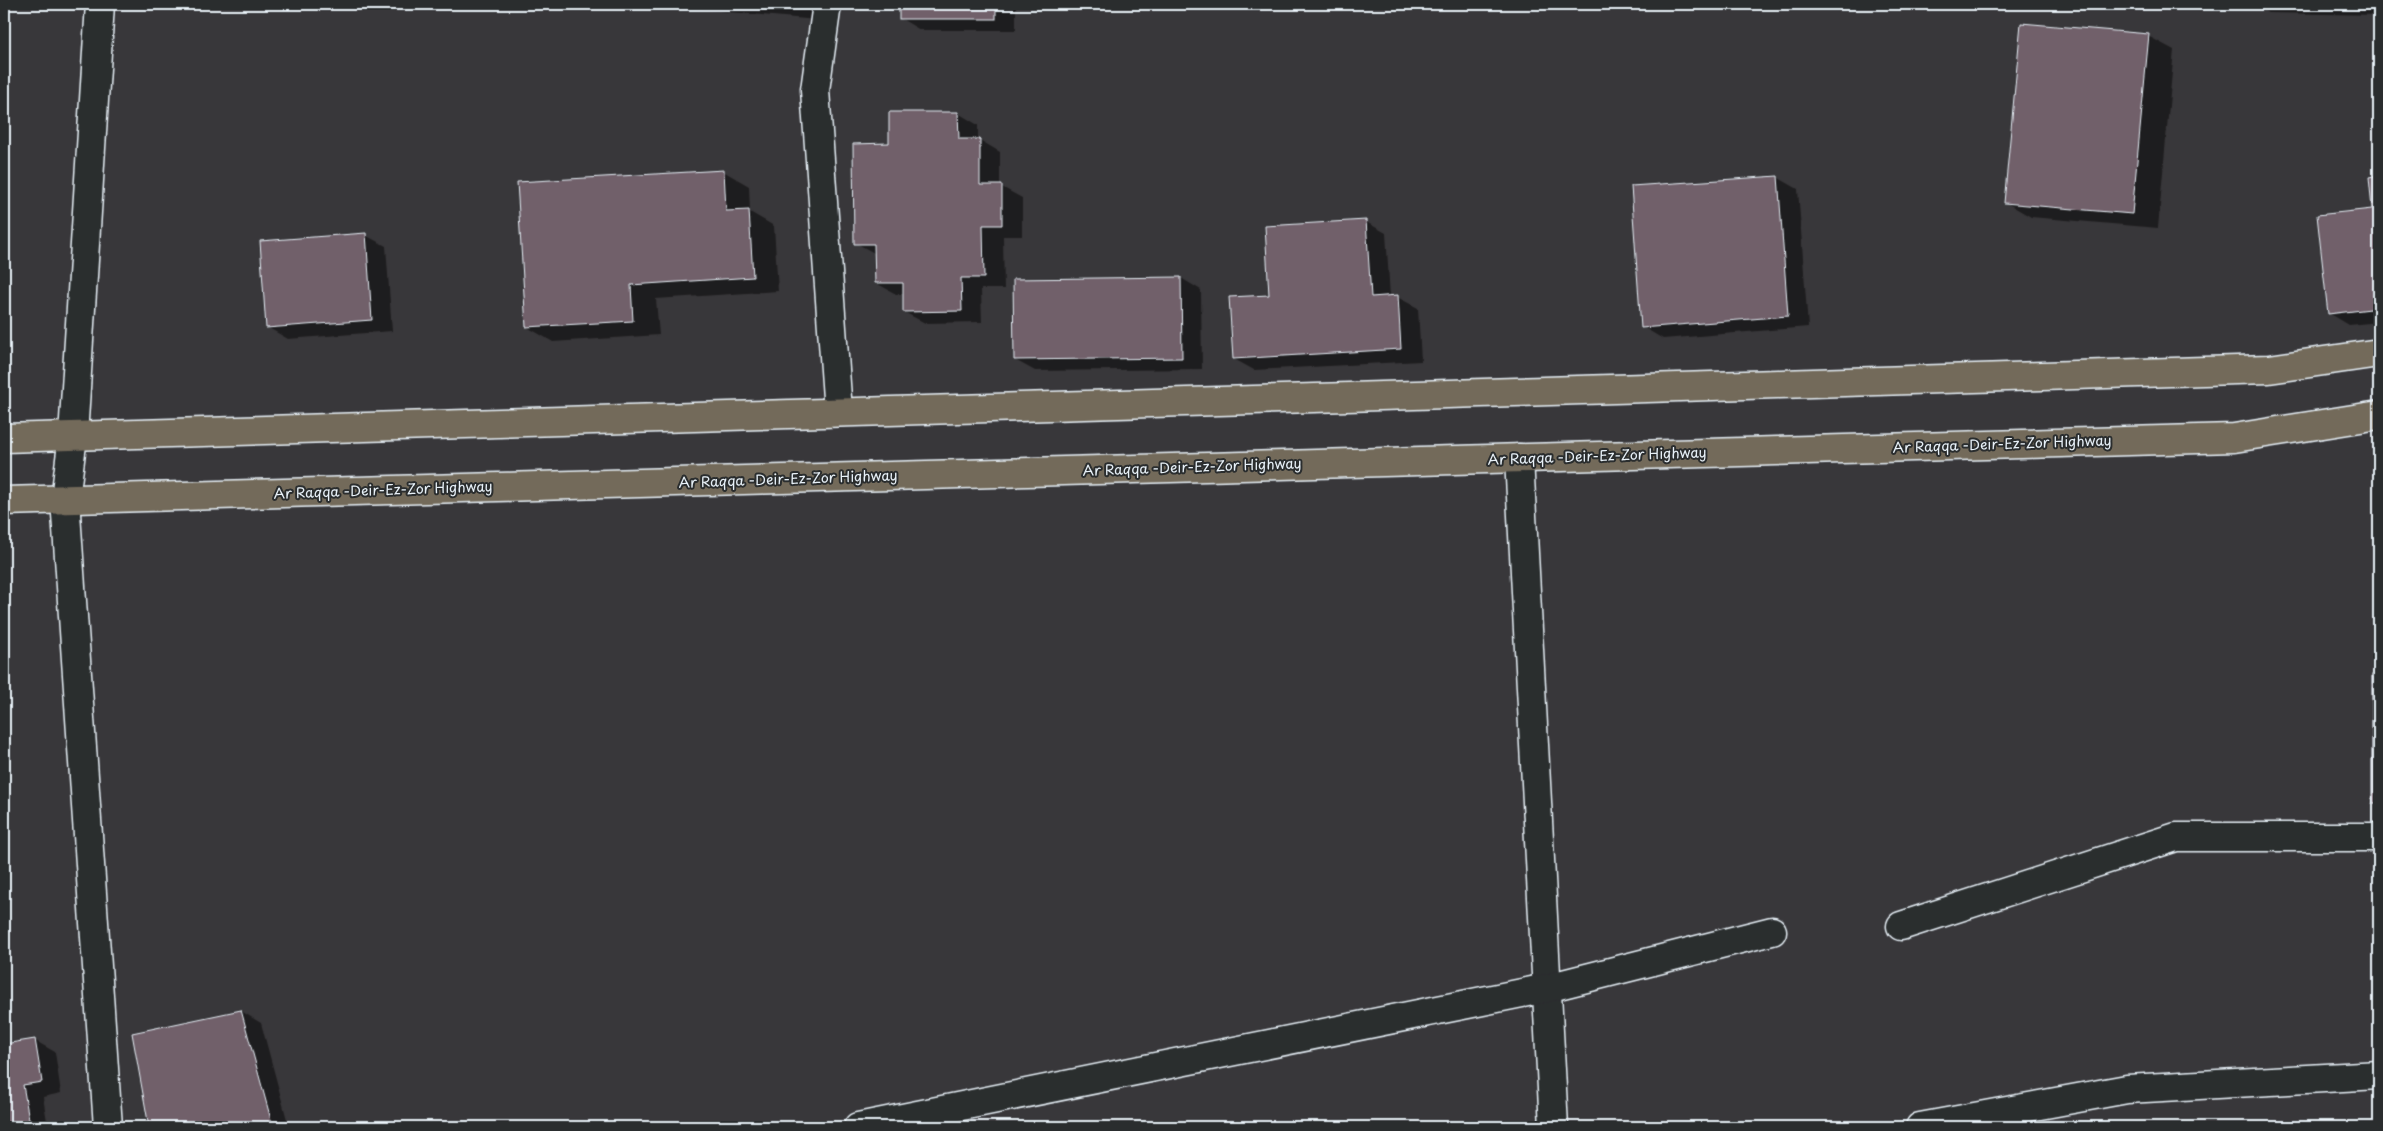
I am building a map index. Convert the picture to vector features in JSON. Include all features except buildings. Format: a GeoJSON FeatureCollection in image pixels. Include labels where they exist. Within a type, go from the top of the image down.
{"type":"FeatureCollection","features":[{"type":"Feature","properties":{"kind":"main road"},"geometry":{"type":"LineString","coordinates":[[4,438],[2269,368],[2379,353]]}},
{"type":"Feature","properties":{"kind":"main road","name":"Ar Raqqa -Deir-Ez-Zor Highway"},"geometry":{"type":"LineString","coordinates":[[4,501],[2234,438],[2379,415]]}},
{"type":"Feature","properties":{"kind":"street"},"geometry":{"type":"LineString","coordinates":[[100,4],[73,436],[65,499],[108,1127]]}},
{"type":"Feature","properties":{"kind":"street"},"geometry":{"type":"LineString","coordinates":[[827,4],[815,90],[838,412]]}},
{"type":"Feature","properties":{"kind":"street"},"geometry":{"type":"LineString","coordinates":[[1519,458],[1554,1127]]}},
{"type":"Feature","properties":{"kind":"street"},"geometry":{"type":"LineString","coordinates":[[1901,926],[2176,837],[2379,837]]}},
{"type":"Feature","properties":{"kind":"street"},"geometry":{"type":"LineString","coordinates":[[858,1127],[1547,988],[1772,931]]}},
{"type":"Feature","properties":{"kind":"street"},"geometry":{"type":"LineString","coordinates":[[1920,1127],[2127,1089],[2379,1075]]}}]}
